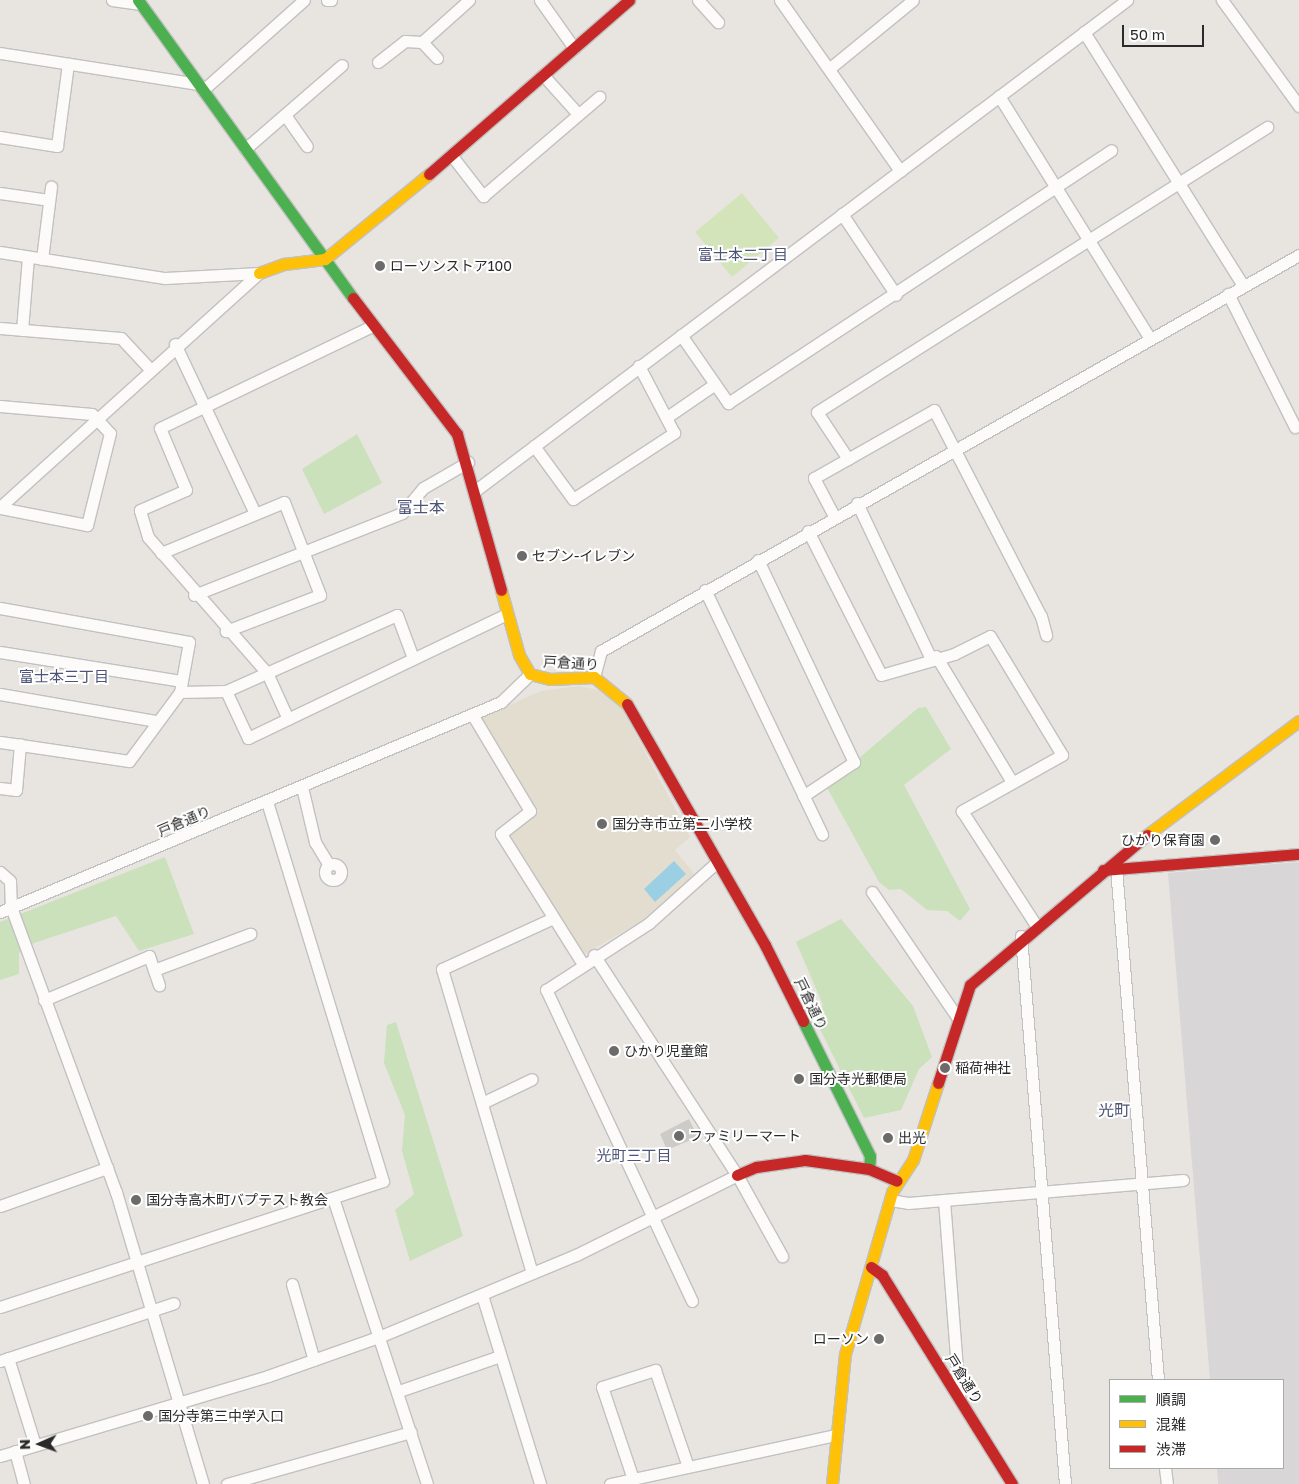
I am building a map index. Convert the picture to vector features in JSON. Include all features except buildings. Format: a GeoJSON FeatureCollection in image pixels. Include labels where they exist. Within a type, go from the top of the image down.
{"type":"FeatureCollection","features":[{"type":"Feature","properties":{"kind":"street"},"geometry":{"type":"LineString","coordinates":[[112,0],[140,2],[372,326],[457,434],[476,490],[519,655],[530,674]]}},
{"type":"Feature","properties":{"kind":"street"},"geometry":{"type":"LineString","coordinates":[[0,53],[200,87],[304,0]]}},
{"type":"Feature","properties":{"kind":"street"},"geometry":{"type":"LineString","coordinates":[[422,42],[470,0]]}},
{"type":"Feature","properties":{"kind":"street"},"geometry":{"type":"LineString","coordinates":[[540,0],[574,48]]}},
{"type":"Feature","properties":{"kind":"street"},"geometry":{"type":"LineString","coordinates":[[0,252],[165,278],[259,273],[284,264],[325,259],[452,156],[630,0]]}},
{"type":"Feature","properties":{"kind":"street"},"geometry":{"type":"LineString","coordinates":[[698,0],[718,22]]}},
{"type":"Feature","properties":{"kind":"street"},"geometry":{"type":"LineString","coordinates":[[780,0],[830,68],[900,170]]}},
{"type":"Feature","properties":{"kind":"street"},"geometry":{"type":"LineString","coordinates":[[830,68],[912,0]]}},
{"type":"Feature","properties":{"kind":"street"},"geometry":{"type":"LineString","coordinates":[[476,490],[1127,0]]}},
{"type":"Feature","properties":{"kind":"street"},"geometry":{"type":"LineString","coordinates":[[1222,0],[1299,106]]}},
{"type":"Feature","properties":{"kind":"street"},"geometry":{"type":"LineString","coordinates":[[1084,32],[1181,181],[1243,285]]}},
{"type":"Feature","properties":{"kind":"street"},"geometry":{"type":"LineString","coordinates":[[378,62],[405,41],[422,42],[437,58]]}},
{"type":"Feature","properties":{"kind":"street"},"geometry":{"type":"LineString","coordinates":[[0,137],[57,146],[68,64]]}},
{"type":"Feature","properties":{"kind":"street"},"geometry":{"type":"LineString","coordinates":[[245,149],[342,65]]}},
{"type":"Feature","properties":{"kind":"street"},"geometry":{"type":"LineString","coordinates":[[544,75],[578,114]]}},
{"type":"Feature","properties":{"kind":"street"},"geometry":{"type":"LineString","coordinates":[[452,156],[482,196],[599,96]]}},
{"type":"Feature","properties":{"kind":"street"},"geometry":{"type":"LineString","coordinates":[[999,96],[1058,185],[1150,339]]}},
{"type":"Feature","properties":{"kind":"street"},"geometry":{"type":"LineString","coordinates":[[285,115],[307,146]]}},
{"type":"Feature","properties":{"kind":"street"},"geometry":{"type":"LineString","coordinates":[[848,459],[817,412],[1267,127]]}},
{"type":"Feature","properties":{"kind":"street"},"geometry":{"type":"LineString","coordinates":[[681,335],[728,403],[896,294],[1111,150]]}},
{"type":"Feature","properties":{"kind":"street"},"geometry":{"type":"LineString","coordinates":[[42,259],[51,187]]}},
{"type":"Feature","properties":{"kind":"street"},"geometry":{"type":"LineString","coordinates":[[0,193],[49,200]]}},
{"type":"Feature","properties":{"kind":"street"},"geometry":{"type":"LineString","coordinates":[[842,214],[896,294]]}},
{"type":"Feature","properties":{"kind":"street"},"geometry":{"type":"LineString","coordinates":[[594,677],[601,651],[834,516],[1299,255]]}},
{"type":"Feature","properties":{"kind":"street"},"geometry":{"type":"LineString","coordinates":[[22,330],[28,257]]}},
{"type":"Feature","properties":{"kind":"street"},"geometry":{"type":"LineString","coordinates":[[0,507],[99,419],[175,344],[259,273]]}},
{"type":"Feature","properties":{"kind":"street"},"geometry":{"type":"LineString","coordinates":[[1228,294],[1295,427]]}},
{"type":"Feature","properties":{"kind":"street"},"geometry":{"type":"LineString","coordinates":[[288,719],[267,673],[194,595],[148,537],[140,510],[186,490],[160,428],[207,408],[372,326]]}},
{"type":"Feature","properties":{"kind":"street"},"geometry":{"type":"LineString","coordinates":[[0,328],[121,338],[149,368]]}},
{"type":"Feature","properties":{"kind":"street"},"geometry":{"type":"LineString","coordinates":[[175,344],[207,408],[255,513]]}},
{"type":"Feature","properties":{"kind":"street"},"geometry":{"type":"LineString","coordinates":[[534,446],[573,499],[674,433],[668,417],[639,366]]}},
{"type":"Feature","properties":{"kind":"street"},"geometry":{"type":"LineString","coordinates":[[668,417],[716,384]]}},
{"type":"Feature","properties":{"kind":"street"},"geometry":{"type":"LineString","coordinates":[[0,406],[92,414],[99,419],[110,433],[87,525],[0,507]]}},
{"type":"Feature","properties":{"kind":"street"},"geometry":{"type":"LineString","coordinates":[[834,516],[814,478],[934,410],[956,447],[1041,616],[1046,635]]}},
{"type":"Feature","properties":{"kind":"street"},"geometry":{"type":"LineString","coordinates":[[194,595],[402,513],[423,488],[468,462]]}},
{"type":"Feature","properties":{"kind":"street"},"geometry":{"type":"LineString","coordinates":[[161,553],[284,502],[320,595],[226,631]]}},
{"type":"Feature","properties":{"kind":"street"},"geometry":{"type":"LineString","coordinates":[[857,503],[933,657],[1012,782]]}},
{"type":"Feature","properties":{"kind":"street"},"geometry":{"type":"LineString","coordinates":[[808,531],[880,675],[933,657],[954,654],[990,636],[1062,755],[962,811],[1035,924]]}},
{"type":"Feature","properties":{"kind":"street"},"geometry":{"type":"LineString","coordinates":[[758,560],[854,762],[803,796]]}},
{"type":"Feature","properties":{"kind":"street"},"geometry":{"type":"LineString","coordinates":[[705,590],[822,834]]}},
{"type":"Feature","properties":{"kind":"street"},"geometry":{"type":"LineString","coordinates":[[0,608],[181,637],[189,642],[181,686],[129,761],[0,742]]}},
{"type":"Feature","properties":{"kind":"street"},"geometry":{"type":"LineString","coordinates":[[226,691],[248,738],[507,614]]}},
{"type":"Feature","properties":{"kind":"street"},"geometry":{"type":"LineString","coordinates":[[0,652],[181,686],[226,691],[397,615],[413,658]]}},
{"type":"Feature","properties":{"kind":"street","name":"戸倉通り"},"geometry":{"type":"LineString","coordinates":[[0,912],[267,802],[472,714],[511,696],[530,674],[550,679],[594,677],[623,697],[716,862],[794,1003],[870,1156],[870,1169]]}},
{"type":"Feature","properties":{"kind":"street"},"geometry":{"type":"LineString","coordinates":[[0,694],[157,721]]}},
{"type":"Feature","properties":{"kind":"street"},"geometry":{"type":"LineString","coordinates":[[472,714],[530,811],[501,834],[551,919],[583,964]]}},
{"type":"Feature","properties":{"kind":"street"},"geometry":{"type":"LineString","coordinates":[[832,1484],[835,1435],[845,1354],[890,1200],[898,1180],[913,1160],[957,1017],[970,985],[1035,924],[1299,721]]}},
{"type":"Feature","properties":{"kind":"street"},"geometry":{"type":"LineString","coordinates":[[0,788],[16,790],[20,744]]}},
{"type":"Feature","properties":{"kind":"street"},"geometry":{"type":"LineString","coordinates":[[302,787],[315,842],[329,865]]}},
{"type":"Feature","properties":{"kind":"street"},"geometry":{"type":"LineString","coordinates":[[0,1306],[383,1181],[267,802]]}},
{"type":"Feature","properties":{"kind":"street"},"geometry":{"type":"LineString","coordinates":[[1103,870],[1299,854]]}},
{"type":"Feature","properties":{"kind":"street"},"geometry":{"type":"LineString","coordinates":[[692,1301],[546,990],[594,956],[648,923],[716,862]]}},
{"type":"Feature","properties":{"kind":"street"},"geometry":{"type":"LineString","coordinates":[[1116,868],[1158,1379]]}},
{"type":"Feature","properties":{"kind":"street"},"geometry":{"type":"LineString","coordinates":[[0,872],[10,881],[11,908],[107,1168],[139,1262],[203,1484]]}},
{"type":"Feature","properties":{"kind":"street"},"geometry":{"type":"LineString","coordinates":[[872,892],[957,1017]]}},
{"type":"Feature","properties":{"kind":"street"},"geometry":{"type":"LineString","coordinates":[[532,1273],[442,969],[551,919]]}},
{"type":"Feature","properties":{"kind":"street"},"geometry":{"type":"LineString","coordinates":[[154,970],[250,934]]}},
{"type":"Feature","properties":{"kind":"street"},"geometry":{"type":"LineString","coordinates":[[1021,936],[1066,1484]]}},
{"type":"Feature","properties":{"kind":"street"},"geometry":{"type":"LineString","coordinates":[[44,1000],[149,956],[159,986]]}},
{"type":"Feature","properties":{"kind":"street"},"geometry":{"type":"LineString","coordinates":[[594,956],[737,1175],[782,1256]]}},
{"type":"Feature","properties":{"kind":"street"},"geometry":{"type":"LineString","coordinates":[[482,1102],[532,1079]]}},
{"type":"Feature","properties":{"kind":"street"},"geometry":{"type":"LineString","coordinates":[[0,1456],[314,1360],[381,1336],[482,1295],[653,1219],[737,1175],[756,1168],[805,1160],[870,1169],[898,1180]]}},
{"type":"Feature","properties":{"kind":"street"},"geometry":{"type":"LineString","coordinates":[[0,1206],[107,1168]]}},
{"type":"Feature","properties":{"kind":"street"},"geometry":{"type":"LineString","coordinates":[[890,1200],[944,1200],[1183,1180]]}},
{"type":"Feature","properties":{"kind":"street"},"geometry":{"type":"LineString","coordinates":[[334,1198],[381,1336],[427,1484]]}},
{"type":"Feature","properties":{"kind":"street"},"geometry":{"type":"LineString","coordinates":[[944,1200],[959,1399]]}},
{"type":"Feature","properties":{"kind":"street","name":"戸倉通り"},"geometry":{"type":"LineString","coordinates":[[871,1267],[882,1275],[1012,1484]]}},
{"type":"Feature","properties":{"kind":"street"},"geometry":{"type":"LineString","coordinates":[[292,1284],[292,1301],[314,1360]]}},
{"type":"Feature","properties":{"kind":"street"},"geometry":{"type":"LineString","coordinates":[[482,1295],[540,1484]]}},
{"type":"Feature","properties":{"kind":"street"},"geometry":{"type":"LineString","coordinates":[[35,1445],[4,1360],[174,1303]]}},
{"type":"Feature","properties":{"kind":"street"},"geometry":{"type":"LineString","coordinates":[[398,1391],[500,1356]]}},
{"type":"Feature","properties":{"kind":"street"},"geometry":{"type":"LineString","coordinates":[[633,1479],[602,1388],[656,1370],[688,1466]]}},
{"type":"Feature","properties":{"kind":"street"},"geometry":{"type":"LineString","coordinates":[[227,1484],[411,1432]]}},
{"type":"Feature","properties":{"kind":"street"},"geometry":{"type":"LineString","coordinates":[[610,1484],[835,1435]]}},
{"type":"Feature","properties":{"kind":"street"},"geometry":{"type":"LineString","coordinates":[[15,1451],[24,1484]]}},
{"type":"Feature","properties":{"kind":"street"},"geometry":{"type":"LineString","coordinates":[[1165,1469],[1167,1484]]}},
{"type":"Feature","properties":{"kind":"shaded area","name":"国分寺市立第二小学校"},"geometry":{"type":"Polygon","coordinates":[[[579,686],[606,692],[623,710],[690,837],[675,850],[696,876],[645,919],[581,956],[506,836],[536,812],[481,718],[541,691],[579,686]]]}},
{"type":"Feature","properties":{"kind":"shaded area"},"geometry":{"type":"Polygon","coordinates":[[[1299,862],[1299,1484],[1218,1484],[1217,1469],[1284,1469],[1284,1379],[1210,1379],[1168,873],[1299,862]]]}},
{"type":"Feature","properties":{"kind":"green space"},"geometry":{"type":"Polygon","coordinates":[[[742,193],[779,238],[732,277],[695,232],[742,193]]]}},
{"type":"Feature","properties":{"kind":"green space"},"geometry":{"type":"Polygon","coordinates":[[[357,434],[382,483],[324,514],[302,469],[357,434]]]}},
{"type":"Feature","properties":{"kind":"green space"},"geometry":{"type":"Polygon","coordinates":[[[926,707],[951,749],[904,785],[970,909],[960,921],[947,911],[927,910],[901,889],[889,890],[879,882],[826,786],[918,708],[926,707]]]}},
{"type":"Feature","properties":{"kind":"green space"},"geometry":{"type":"Polygon","coordinates":[[[165,857],[194,934],[139,951],[116,916],[34,943],[19,953],[19,974],[0,980],[0,922],[165,857]]]}},
{"type":"Feature","properties":{"kind":"green space"},"geometry":{"type":"Polygon","coordinates":[[[841,919],[913,1006],[932,1057],[919,1069],[901,1110],[864,1118],[813,1015],[823,1005],[796,942],[841,919]]]}},
{"type":"Feature","properties":{"kind":"green space"},"geometry":{"type":"Polygon","coordinates":[[[396,1022],[463,1236],[410,1261],[395,1210],[414,1194],[402,1151],[405,1115],[384,1063],[387,1025],[396,1022]]]}},
{"type":"Feature","properties":{"kind":"water"},"geometry":{"type":"Polygon","coordinates":[[[674,861],[686,874],[655,902],[644,889],[674,861]]]}},
{"type":"Feature","properties":{"kind":"traffic: fast"},"geometry":{"type":"LineString","coordinates":[[138,0],[353,298]]}},
{"type":"Feature","properties":{"kind":"traffic: fast"},"geometry":{"type":"LineString","coordinates":[[803,1021],[870,1156],[869,1169]]}},
{"type":"Feature","properties":{"kind":"traffic: slow"},"geometry":{"type":"LineString","coordinates":[[259,273],[284,264],[325,259],[429,174]]}},
{"type":"Feature","properties":{"kind":"traffic: slow"},"geometry":{"type":"LineString","coordinates":[[501,590],[519,655],[530,674],[550,679],[594,677],[627,704]]}},
{"type":"Feature","properties":{"kind":"traffic: slow"},"geometry":{"type":"LineString","coordinates":[[1147,835],[1299,721]]}},
{"type":"Feature","properties":{"kind":"traffic: slow"},"geometry":{"type":"LineString","coordinates":[[832,1484],[845,1354],[892,1192],[913,1160],[938,1083]]}},
{"type":"Feature","properties":{"kind":"traffic: jam"},"geometry":{"type":"LineString","coordinates":[[429,174],[629,0]]}},
{"type":"Feature","properties":{"kind":"traffic: jam"},"geometry":{"type":"LineString","coordinates":[[353,298],[457,434],[501,590]]}},
{"type":"Feature","properties":{"kind":"traffic: jam"},"geometry":{"type":"LineString","coordinates":[[627,704],[765,945],[803,1021]]}},
{"type":"Feature","properties":{"kind":"traffic: jam"},"geometry":{"type":"LineString","coordinates":[[938,1083],[970,985],[1147,835]]}},
{"type":"Feature","properties":{"kind":"traffic: jam"},"geometry":{"type":"LineString","coordinates":[[1103,870],[1299,854]]}},
{"type":"Feature","properties":{"kind":"traffic: jam"},"geometry":{"type":"LineString","coordinates":[[737,1175],[756,1167],[805,1160],[869,1169],[897,1181]]}},
{"type":"Feature","properties":{"kind":"traffic: jam"},"geometry":{"type":"LineString","coordinates":[[871,1267],[882,1275],[1012,1484]]}},
{"type":"Feature","properties":{"kind":"place","name":"ローソンストア100"},"geometry":{"type":"Point","coordinates":[380,266]}},
{"type":"Feature","properties":{"kind":"place","name":"セブン-イレブン"},"geometry":{"type":"Point","coordinates":[522,556]}},
{"type":"Feature","properties":{"kind":"place","name":"国分寺市立第二小学校"},"geometry":{"type":"Point","coordinates":[602,824]}},
{"type":"Feature","properties":{"kind":"place","name":"ひかり保育園"},"geometry":{"type":"Point","coordinates":[1215,840]}},
{"type":"Feature","properties":{"kind":"place","name":"ひかり児童館"},"geometry":{"type":"Point","coordinates":[614,1051]}},
{"type":"Feature","properties":{"kind":"place","name":"稲荷神社"},"geometry":{"type":"Point","coordinates":[945,1068]}},
{"type":"Feature","properties":{"kind":"place","name":"国分寺光郵便局"},"geometry":{"type":"Point","coordinates":[799,1079]}},
{"type":"Feature","properties":{"kind":"place","name":"ファミリーマート"},"geometry":{"type":"Point","coordinates":[679,1136]}},
{"type":"Feature","properties":{"kind":"place","name":"出光"},"geometry":{"type":"Point","coordinates":[888,1138]}},
{"type":"Feature","properties":{"kind":"place","name":"国分寺高木町バプテスト教会"},"geometry":{"type":"Point","coordinates":[136,1200]}},
{"type":"Feature","properties":{"kind":"place","name":"ローソン"},"geometry":{"type":"Point","coordinates":[879,1339]}},
{"type":"Feature","properties":{"kind":"place","name":"国分寺第三中学入口"},"geometry":{"type":"Point","coordinates":[148,1416]}},
{"type":"Feature","properties":{"kind":"district","name":"富士本二丁目"},"geometry":{"type":"Point","coordinates":[743,255]}},
{"type":"Feature","properties":{"kind":"district","name":"富士本"},"geometry":{"type":"Point","coordinates":[421,507]}},
{"type":"Feature","properties":{"kind":"district","name":"富士本三丁目"},"geometry":{"type":"Point","coordinates":[64,677]}},
{"type":"Feature","properties":{"kind":"district","name":"光町"},"geometry":{"type":"Point","coordinates":[1114,1110]}},
{"type":"Feature","properties":{"kind":"district","name":"光町三丁目"},"geometry":{"type":"Point","coordinates":[634,1156]}}]}
